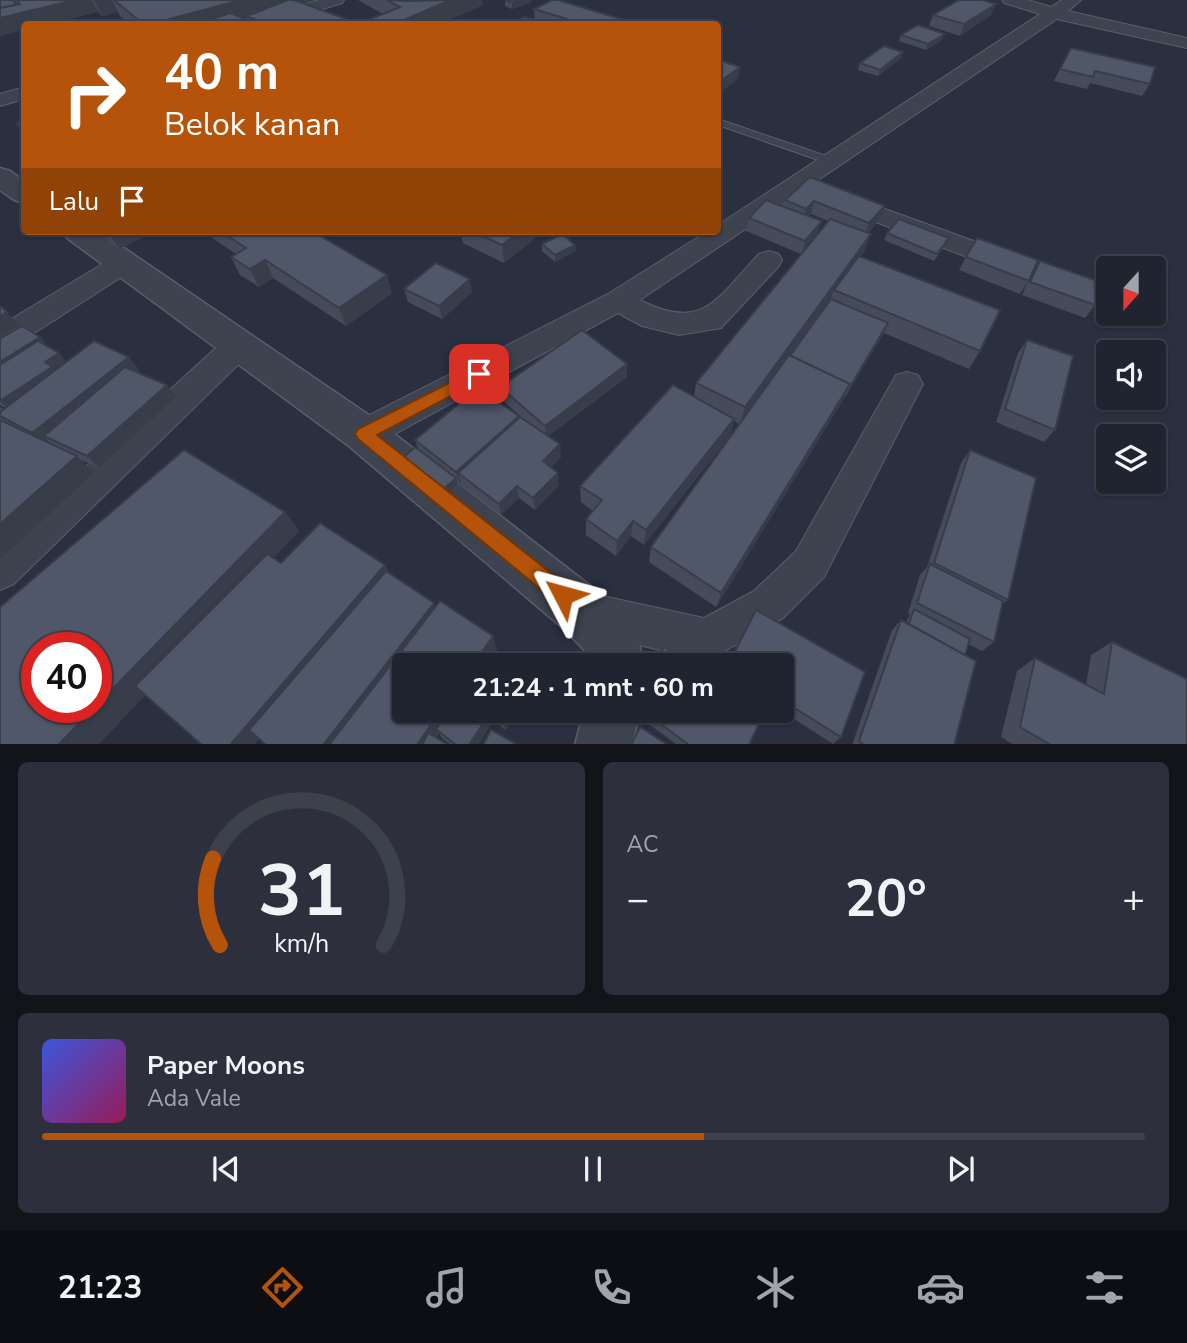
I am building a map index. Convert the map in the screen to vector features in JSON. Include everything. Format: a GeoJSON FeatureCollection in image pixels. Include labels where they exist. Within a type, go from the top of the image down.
{"type":"FeatureCollection","features":[{"type":"Feature","properties":{"kind":"street"},"geometry":{"type":"LineString","coordinates":[[266,21],[336,0]]}},
{"type":"Feature","properties":{"kind":"street"},"geometry":{"type":"LineString","coordinates":[[1010,0],[1064,7],[1187,43]]}},
{"type":"Feature","properties":{"kind":"street"},"geometry":{"type":"LineString","coordinates":[[721,234],[1064,7]]}},
{"type":"Feature","properties":{"kind":"street"},"geometry":{"type":"LineString","coordinates":[[0,100],[21,94]]}},
{"type":"Feature","properties":{"kind":"street"},"geometry":{"type":"LineString","coordinates":[[0,177],[21,192]]}},
{"type":"Feature","properties":{"kind":"street"},"geometry":{"type":"LineString","coordinates":[[799,184],[1038,275]]}},
{"type":"Feature","properties":{"kind":"street"},"geometry":{"type":"LineString","coordinates":[[84,235],[364,434],[583,612],[615,645],[615,653]]}},
{"type":"Feature","properties":{"kind":"street"},"geometry":{"type":"LineString","coordinates":[[364,434],[618,301],[720,235]]}},
{"type":"Feature","properties":{"kind":"street"},"geometry":{"type":"LineString","coordinates":[[618,301],[652,320],[679,325],[711,321],[769,260]]}},
{"type":"Feature","properties":{"kind":"street"},"geometry":{"type":"LineString","coordinates":[[0,340],[124,263]]}},
{"type":"Feature","properties":{"kind":"street"},"geometry":{"type":"LineString","coordinates":[[0,571],[240,344]]}},
{"type":"Feature","properties":{"kind":"street"},"geometry":{"type":"LineString","coordinates":[[583,612],[707,640],[768,606],[810,564],[907,384]]}},
{"type":"Feature","properties":{"kind":"street"},"geometry":{"type":"LineString","coordinates":[[603,744],[609,723]]}},
{"type":"Feature","properties":{"kind":"lane"},"geometry":{"type":"LineString","coordinates":[[721,123],[831,161]]}},
{"type":"Feature","properties":{"kind":"building"},"geometry":{"type":"Polygon","coordinates":[[[0,0],[13,0],[16,5],[0,8],[0,0]]]}},
{"type":"Feature","properties":{"kind":"building"},"geometry":{"type":"Polygon","coordinates":[[[17,0],[75,0],[0,18],[0,8],[20,4],[17,0]]]}},
{"type":"Feature","properties":{"kind":"building"},"geometry":{"type":"Polygon","coordinates":[[[114,0],[241,0],[162,21],[139,21],[114,0]]]}},
{"type":"Feature","properties":{"kind":"building"},"geometry":{"type":"Polygon","coordinates":[[[294,0],[352,21],[259,21],[246,16],[294,0]]]}},
{"type":"Feature","properties":{"kind":"building"},"geometry":{"type":"Polygon","coordinates":[[[387,0],[450,0],[402,21],[365,21],[400,7],[387,0]]]}},
{"type":"Feature","properties":{"kind":"building"},"geometry":{"type":"Polygon","coordinates":[[[552,0],[558,0],[628,21],[573,21],[534,9],[552,0]]]}},
{"type":"Feature","properties":{"kind":"building"},"geometry":{"type":"Polygon","coordinates":[[[959,0],[982,0],[996,4],[964,24],[933,15],[959,0]]]}},
{"type":"Feature","properties":{"kind":"building"},"geometry":{"type":"Polygon","coordinates":[[[230,13],[250,21],[207,21],[230,13]]]}},
{"type":"Feature","properties":{"kind":"building"},"geometry":{"type":"Polygon","coordinates":[[[525,17],[539,21],[516,21],[525,17]]]}},
{"type":"Feature","properties":{"kind":"building"},"geometry":{"type":"Polygon","coordinates":[[[918,25],[945,34],[928,44],[901,35],[918,25]]]}},
{"type":"Feature","properties":{"kind":"building"},"geometry":{"type":"Polygon","coordinates":[[[884,46],[903,52],[880,70],[860,63],[884,46]]]}},
{"type":"Feature","properties":{"kind":"building"},"geometry":{"type":"Polygon","coordinates":[[[1071,48],[1155,67],[1150,84],[1095,71],[1093,77],[1060,69],[1071,48]]]}},
{"type":"Feature","properties":{"kind":"building"},"geometry":{"type":"Polygon","coordinates":[[[721,61],[740,67],[721,81],[721,61]]]}},
{"type":"Feature","properties":{"kind":"building"},"geometry":{"type":"Polygon","coordinates":[[[810,177],[885,206],[869,223],[814,201],[806,209],[785,200],[810,177]]]}},
{"type":"Feature","properties":{"kind":"building"},"geometry":{"type":"Polygon","coordinates":[[[766,200],[822,221],[805,241],[749,218],[766,200]]]}},
{"type":"Feature","properties":{"kind":"building"},"geometry":{"type":"Polygon","coordinates":[[[830,219],[871,234],[745,407],[696,383],[830,219]]]}},
{"type":"Feature","properties":{"kind":"building"},"geometry":{"type":"Polygon","coordinates":[[[899,219],[949,238],[937,254],[887,233],[899,219]]]}},
{"type":"Feature","properties":{"kind":"building"},"geometry":{"type":"Polygon","coordinates":[[[226,235],[319,235],[387,275],[339,308],[265,260],[250,269],[231,257],[246,248],[226,235]]]}},
{"type":"Feature","properties":{"kind":"building"},"geometry":{"type":"Polygon","coordinates":[[[481,235],[515,235],[502,245],[481,235]]]}},
{"type":"Feature","properties":{"kind":"building"},"geometry":{"type":"Polygon","coordinates":[[[563,235],[575,245],[555,255],[542,244],[563,235]]]}},
{"type":"Feature","properties":{"kind":"building"},"geometry":{"type":"Polygon","coordinates":[[[977,238],[1038,260],[1029,281],[966,257],[977,238]]]}},
{"type":"Feature","properties":{"kind":"building"},"geometry":{"type":"Polygon","coordinates":[[[859,256],[1000,310],[980,351],[834,290],[859,256]]]}},
{"type":"Feature","properties":{"kind":"building"},"geometry":{"type":"Polygon","coordinates":[[[1040,261],[1096,281],[1096,302],[1095,305],[1030,282],[1040,261]]]}},
{"type":"Feature","properties":{"kind":"building"},"geometry":{"type":"Polygon","coordinates":[[[436,263],[470,279],[439,306],[404,289],[436,263]]]}},
{"type":"Feature","properties":{"kind":"building"},"geometry":{"type":"Polygon","coordinates":[[[831,299],[888,323],[851,385],[790,356],[831,299]]]}},
{"type":"Feature","properties":{"kind":"building"},"geometry":{"type":"Polygon","coordinates":[[[0,306],[7,312],[0,316],[0,306]]]}},
{"type":"Feature","properties":{"kind":"building"},"geometry":{"type":"Polygon","coordinates":[[[22,326],[40,337],[0,362],[0,338],[22,326]]]}},
{"type":"Feature","properties":{"kind":"building"},"geometry":{"type":"Polygon","coordinates":[[[582,330],[627,364],[545,426],[500,387],[582,330]]]}},
{"type":"Feature","properties":{"kind":"building"},"geometry":{"type":"Polygon","coordinates":[[[1027,340],[1073,356],[1055,430],[1005,409],[1027,340]]]}},
{"type":"Feature","properties":{"kind":"building"},"geometry":{"type":"Polygon","coordinates":[[[38,341],[59,353],[45,362],[52,367],[0,401],[0,365],[38,341]]]}},
{"type":"Feature","properties":{"kind":"building"},"geometry":{"type":"Polygon","coordinates":[[[94,341],[129,357],[32,433],[0,416],[0,412],[94,341]]]}},
{"type":"Feature","properties":{"kind":"building"},"geometry":{"type":"Polygon","coordinates":[[[789,355],[850,384],[721,593],[651,547],[789,355]]]}},
{"type":"Feature","properties":{"kind":"building"},"geometry":{"type":"Polygon","coordinates":[[[125,367],[167,385],[87,456],[44,436],[125,367]]]}},
{"type":"Feature","properties":{"kind":"building"},"geometry":{"type":"Polygon","coordinates":[[[673,385],[734,419],[646,530],[633,521],[617,541],[586,519],[602,500],[580,486],[673,385]]]}},
{"type":"Feature","properties":{"kind":"building"},"geometry":{"type":"Polygon","coordinates":[[[478,388],[519,416],[456,472],[415,440],[478,388]]]}},
{"type":"Feature","properties":{"kind":"building"},"geometry":{"type":"Polygon","coordinates":[[[520,417],[560,444],[543,461],[558,473],[533,498],[517,486],[499,504],[458,473],[520,417]]]}},
{"type":"Feature","properties":{"kind":"building"},"geometry":{"type":"Polygon","coordinates":[[[0,420],[77,456],[0,524],[0,420]]]}},
{"type":"Feature","properties":{"kind":"building"},"geometry":{"type":"Polygon","coordinates":[[[415,447],[456,478],[444,489],[404,457],[415,447]]]}},
{"type":"Feature","properties":{"kind":"building"},"geometry":{"type":"Polygon","coordinates":[[[184,450],[285,512],[112,690],[112,632],[21,632],[21,723],[79,723],[59,744],[0,744],[0,607],[184,450]]]}},
{"type":"Feature","properties":{"kind":"building"},"geometry":{"type":"Polygon","coordinates":[[[970,450],[1036,478],[1008,600],[934,563],[970,450]]]}},
{"type":"Feature","properties":{"kind":"building"},"geometry":{"type":"Polygon","coordinates":[[[320,523],[385,565],[231,744],[201,744],[135,686],[267,554],[281,563],[320,523]]]}},
{"type":"Feature","properties":{"kind":"building"},"geometry":{"type":"Polygon","coordinates":[[[930,564],[1003,601],[994,642],[917,603],[930,564]]]}},
{"type":"Feature","properties":{"kind":"building"},"geometry":{"type":"Polygon","coordinates":[[[386,571],[434,603],[395,653],[392,653],[392,657],[324,744],[265,744],[249,730],[386,571]]]}},
{"type":"Feature","properties":{"kind":"building"},"geometry":{"type":"Polygon","coordinates":[[[440,601],[493,636],[481,653],[400,653],[440,601]]]}},
{"type":"Feature","properties":{"kind":"building"},"geometry":{"type":"Polygon","coordinates":[[[914,609],[970,639],[965,655],[909,624],[914,609]]]}},
{"type":"Feature","properties":{"kind":"building"},"geometry":{"type":"Polygon","coordinates":[[[756,610],[865,672],[841,737],[794,708],[794,653],[734,653],[756,610]]]}},
{"type":"Feature","properties":{"kind":"building"},"geometry":{"type":"Polygon","coordinates":[[[901,620],[976,661],[954,744],[863,744],[859,741],[901,620]]]}},
{"type":"Feature","properties":{"kind":"building"},"geometry":{"type":"Polygon","coordinates":[[[1112,642],[1187,679],[1187,744],[1049,744],[1020,727],[1035,658],[1104,694],[1112,642]]]}},
{"type":"Feature","properties":{"kind":"building"},"geometry":{"type":"Polygon","coordinates":[[[664,647],[673,653],[660,653],[664,647]]]}},
{"type":"Feature","properties":{"kind":"building"},"geometry":{"type":"Polygon","coordinates":[[[392,663],[392,723],[432,723],[418,744],[330,744],[392,663]]]}},
{"type":"Feature","properties":{"kind":"building"},"geometry":{"type":"Polygon","coordinates":[[[440,723],[483,723],[470,744],[455,744],[436,729],[440,723]]]}},
{"type":"Feature","properties":{"kind":"building"},"geometry":{"type":"Polygon","coordinates":[[[659,723],[759,723],[749,744],[688,744],[659,723]]]}},
{"type":"Feature","properties":{"kind":"building"},"geometry":{"type":"Polygon","coordinates":[[[640,727],[666,744],[632,744],[640,727]]]}},
{"type":"Feature","properties":{"kind":"building"},"geometry":{"type":"Polygon","coordinates":[[[491,730],[516,744],[484,744],[491,730]]]}},
{"type":"Feature","properties":{"kind":"building"},"geometry":{"type":"Polygon","coordinates":[[[428,733],[447,744],[422,744],[428,733]]]}},
{"type":"Feature","properties":{"kind":"route"},"geometry":{"type":"LineString","coordinates":[[479,374],[364,434],[563,595]]}}]}
